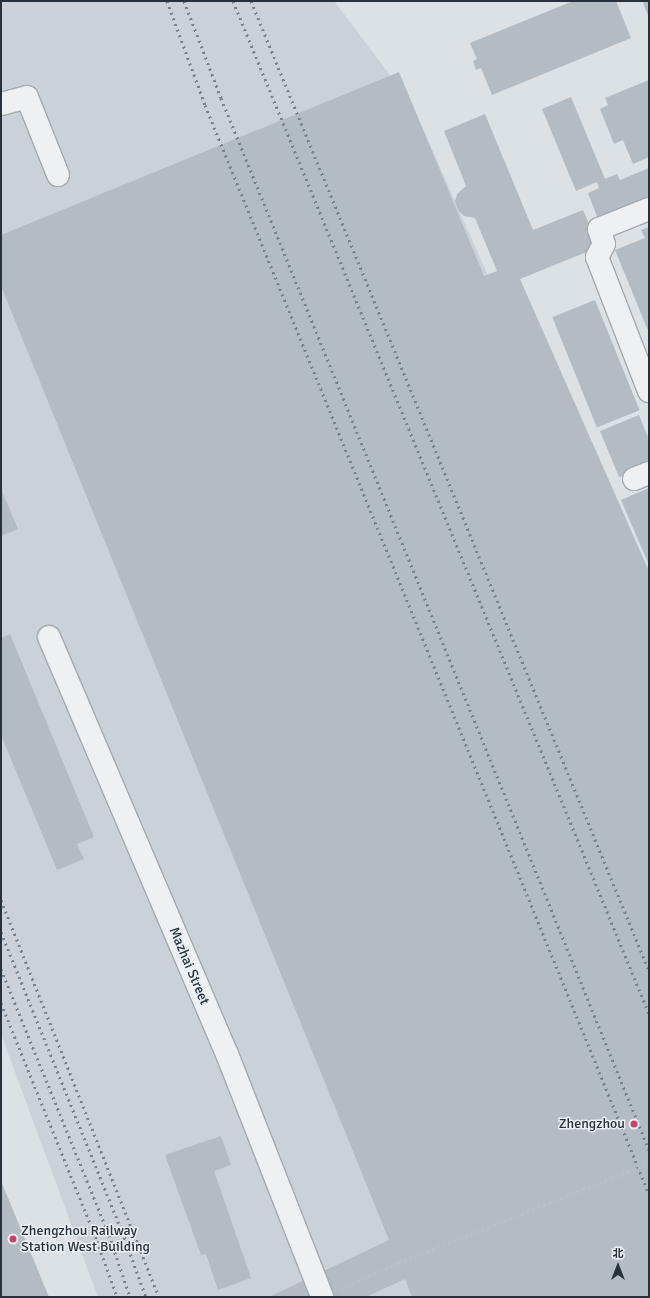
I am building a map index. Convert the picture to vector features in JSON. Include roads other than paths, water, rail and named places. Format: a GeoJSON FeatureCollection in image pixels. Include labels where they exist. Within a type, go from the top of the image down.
{"type":"FeatureCollection","features":[{"type":"Feature","properties":{"kind":"street"},"geometry":{"type":"LineString","coordinates":[[1,104],[27,96],[58,175]]}},
{"type":"Feature","properties":{"kind":"street"},"geometry":{"type":"LineString","coordinates":[[649,209],[599,229],[604,244],[597,257],[649,391]]}},
{"type":"Feature","properties":{"kind":"street","name":"Mazhai Street"},"geometry":{"type":"LineString","coordinates":[[49,637],[329,1294]]}},
{"type":"Feature","properties":{"kind":"railway"},"geometry":{"type":"LineString","coordinates":[[167,1],[205,105],[649,1194]]}},
{"type":"Feature","properties":{"kind":"railway"},"geometry":{"type":"LineString","coordinates":[[184,1],[221,98],[649,1150]]}},
{"type":"Feature","properties":{"kind":"railway"},"geometry":{"type":"LineString","coordinates":[[233,1],[649,1014]]}},
{"type":"Feature","properties":{"kind":"railway"},"geometry":{"type":"LineString","coordinates":[[251,1],[649,971]]}},
{"type":"Feature","properties":{"kind":"railway"},"geometry":{"type":"LineString","coordinates":[[1,900],[159,1297]]}},
{"type":"Feature","properties":{"kind":"railway"},"geometry":{"type":"LineString","coordinates":[[1,932],[120,1226],[146,1297]]}},
{"type":"Feature","properties":{"kind":"railway"},"geometry":{"type":"LineString","coordinates":[[1,969],[109,1235],[130,1297]]}},
{"type":"Feature","properties":{"kind":"railway"},"geometry":{"type":"LineString","coordinates":[[1,1003],[97,1241],[117,1297]]}},
{"type":"Feature","properties":{"kind":"place","name":"Zhengzhou"},"geometry":{"type":"Point","coordinates":[634,1124]}},
{"type":"Feature","properties":{"kind":"place","name":"Zhengzhou Railway Station West Building"},"geometry":{"type":"Point","coordinates":[13,1239]}}]}
